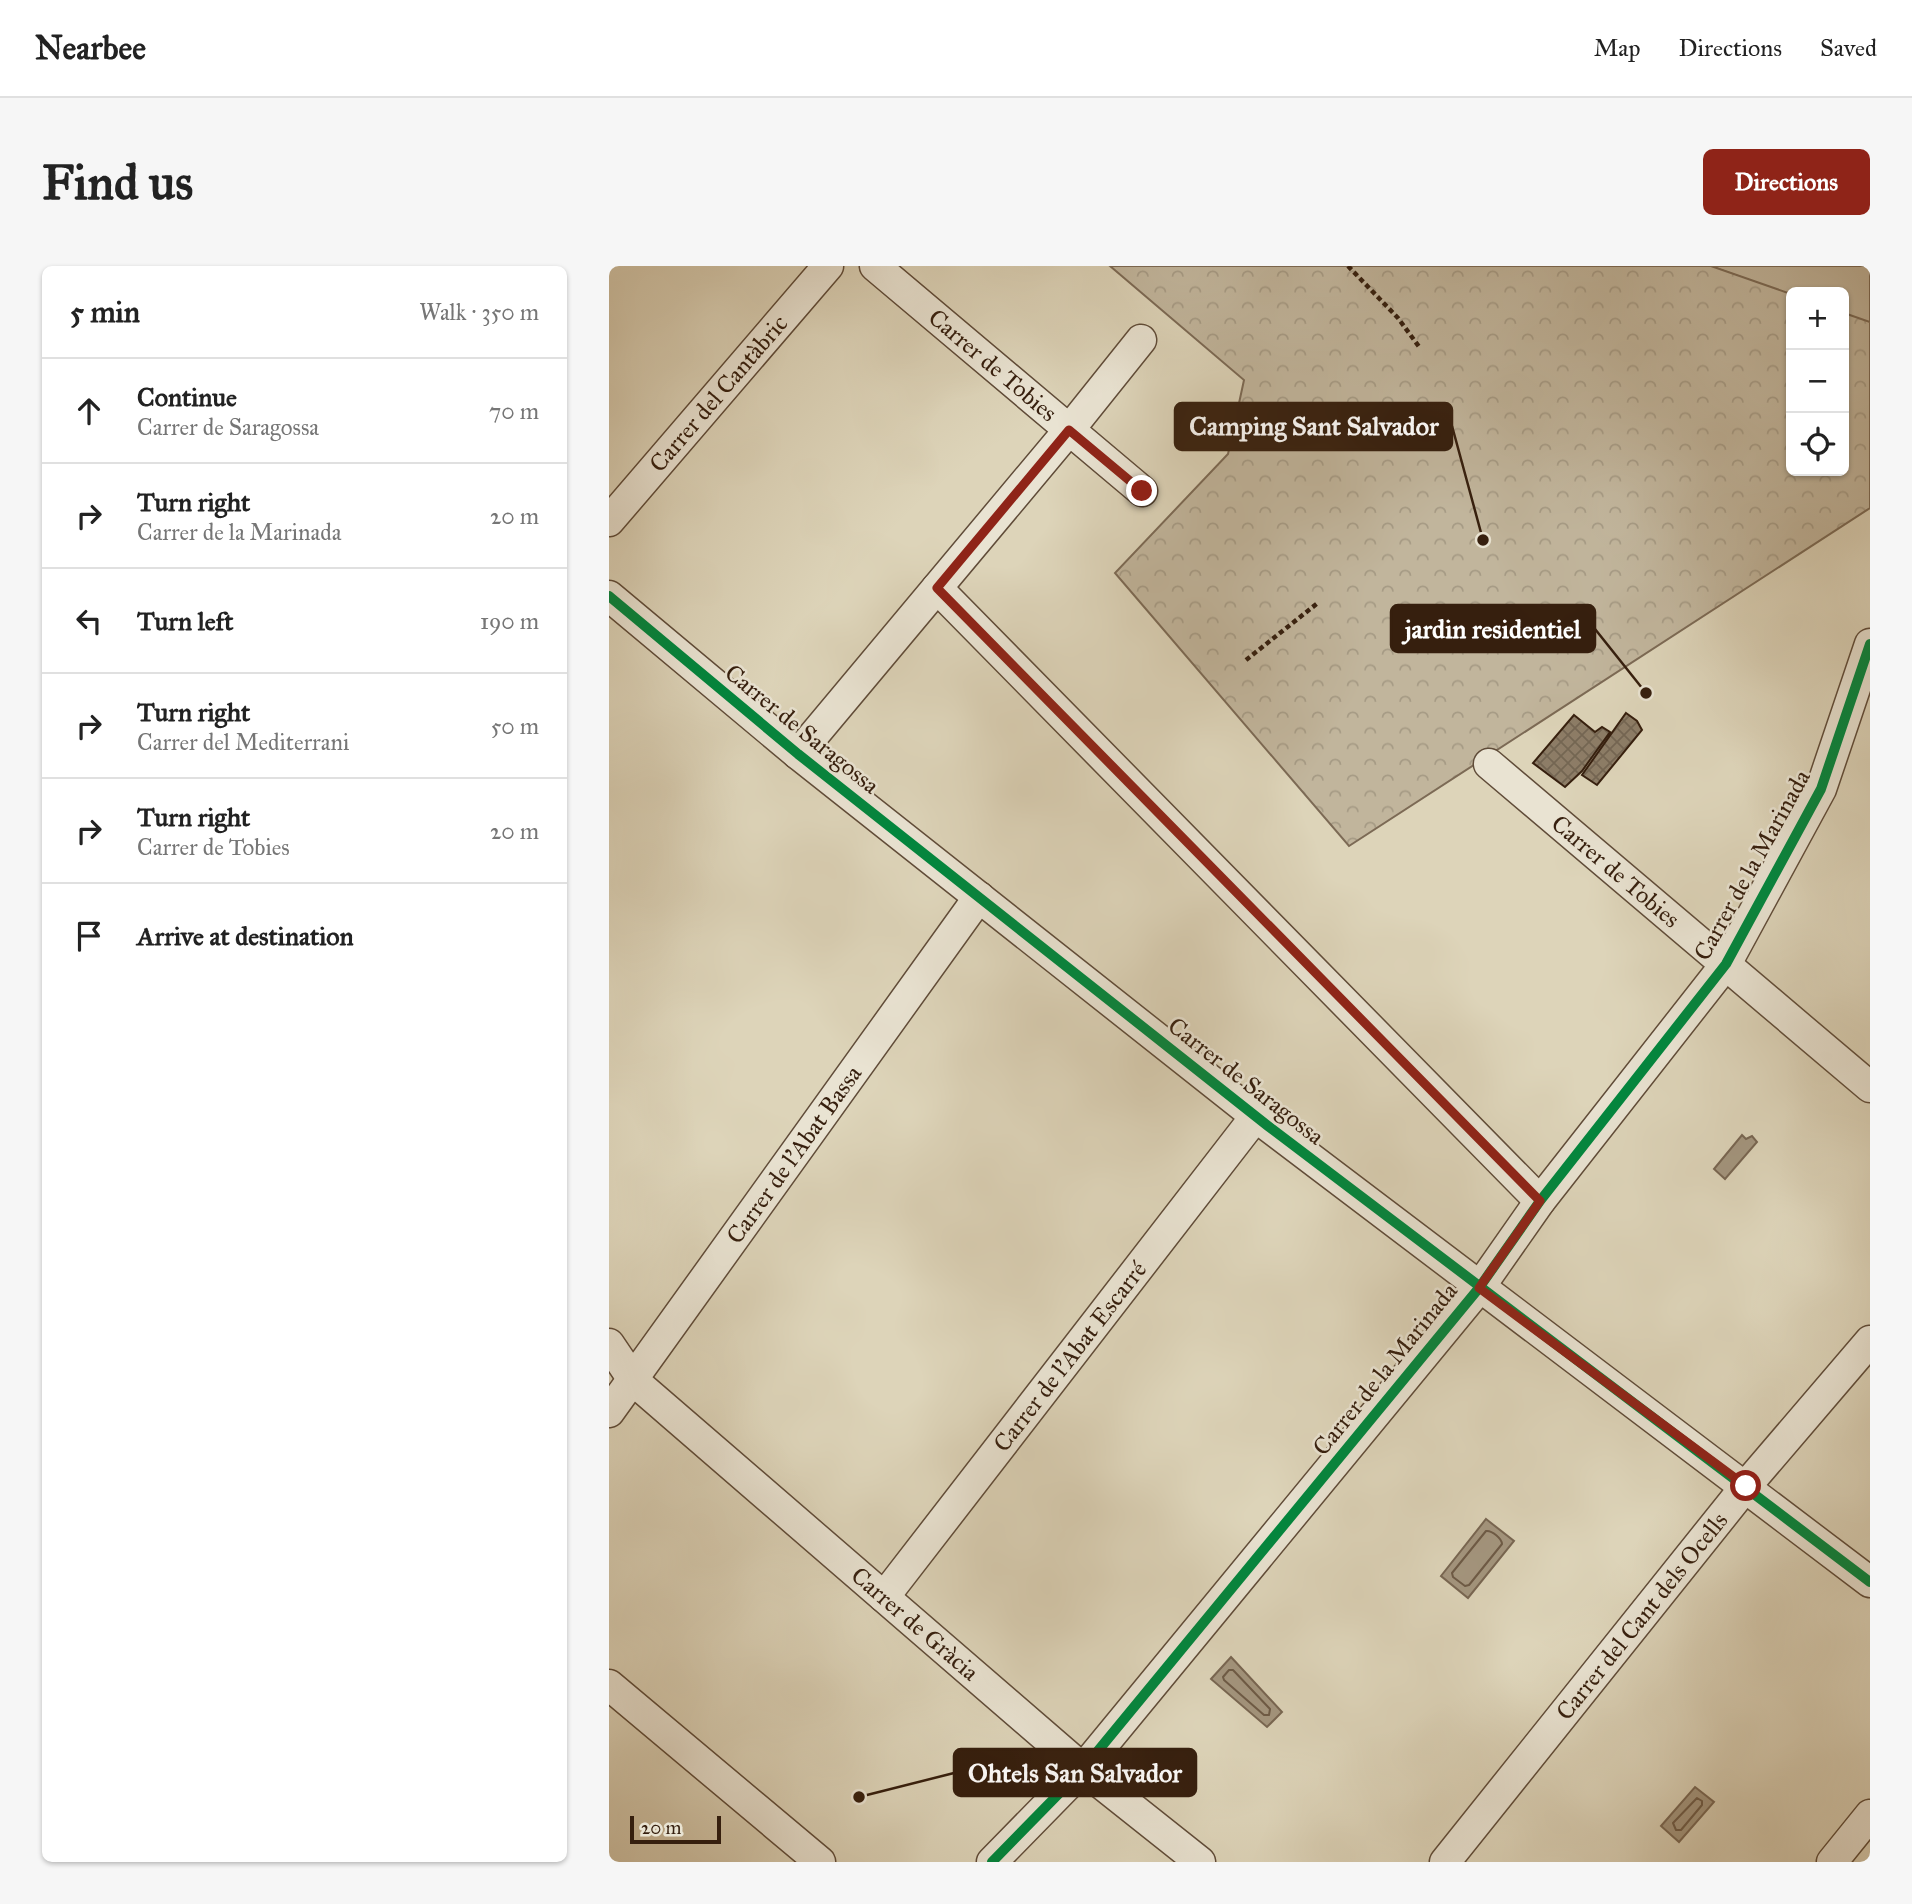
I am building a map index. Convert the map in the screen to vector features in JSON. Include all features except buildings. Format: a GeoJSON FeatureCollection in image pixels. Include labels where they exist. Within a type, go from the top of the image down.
{"type":"FeatureCollection","features":[{"type":"Feature","properties":{"kind":"street","name":"Carrer del Cantàbric"},"geometry":{"type":"LineString","coordinates":[[609,521],[828,266]]}},
{"type":"Feature","properties":{"kind":"street","name":"Carrer de Tobies"},"geometry":{"type":"LineString","coordinates":[[875,266],[1142,491]]}},
{"type":"Feature","properties":{"kind":"street"},"geometry":{"type":"LineString","coordinates":[[798,754],[1141,340]]}},
{"type":"Feature","properties":{"kind":"street"},"geometry":{"type":"LineString","coordinates":[[937,588],[1540,1201]]}},
{"type":"Feature","properties":{"kind":"street","name":"Carrer de Saragossa"},"geometry":{"type":"LineString","coordinates":[[609,596],[798,754],[1256,1116],[1479,1288],[1746,1486],[1870,1582]]}},
{"type":"Feature","properties":{"kind":"street","name":"Carrer de la Marinada"},"geometry":{"type":"LineString","coordinates":[[992,1862],[1083,1769],[1479,1288],[1540,1201],[1726,964],[1821,789],[1870,644]]}},
{"type":"Feature","properties":{"kind":"street","name":"Carrer de Tobies"},"geometry":{"type":"LineString","coordinates":[[1489,764],[1870,1087]]}},
{"type":"Feature","properties":{"kind":"street","name":"Carrer de l'Abat Bassa"},"geometry":{"type":"LineString","coordinates":[[609,1412],[979,897]]}},
{"type":"Feature","properties":{"kind":"street","name":"Carrer de l'Abat Escarré"},"geometry":{"type":"LineString","coordinates":[[884,1597],[1256,1116]]}},
{"type":"Feature","properties":{"kind":"street","name":"Carrer del Cant dels Ocells"},"geometry":{"type":"LineString","coordinates":[[1445,1862],[1746,1486],[1870,1341]]}},
{"type":"Feature","properties":{"kind":"street","name":"Carrer de Gràcia"},"geometry":{"type":"LineString","coordinates":[[609,1344],[633,1381],[1083,1769],[1200,1862]]}},
{"type":"Feature","properties":{"kind":"street"},"geometry":{"type":"LineString","coordinates":[[609,1685],[820,1862]]}},
{"type":"Feature","properties":{"kind":"street"},"geometry":{"type":"LineString","coordinates":[[1832,1862],[1870,1815]]}},
{"type":"Feature","properties":{"kind":"path"},"geometry":{"type":"LineString","coordinates":[[1348,266],[1398,318],[1420,348]]}},
{"type":"Feature","properties":{"kind":"path"},"geometry":{"type":"LineString","coordinates":[[1246,660],[1319,602]]}},
{"type":"Feature","properties":{"kind":"green space"},"geometry":{"type":"Polygon","coordinates":[[[1110,266],[1711,266],[1786,292],[1786,476],[1849,476],[1849,315],[1870,322],[1870,508],[1349,846],[1115,573],[1228,454],[1244,380],[1110,266]]]}},
{"type":"Feature","properties":{"kind":"green space"},"geometry":{"type":"Polygon","coordinates":[[[1710,266],[1870,266],[1870,323],[1849,316],[1849,287],[1786,287],[1786,293],[1710,266]]]}},
{"type":"Feature","properties":{"kind":"water"},"geometry":{"type":"Polygon","coordinates":[[[1742,1135],[1746,1139],[1752,1136],[1757,1142],[1725,1179],[1714,1169],[1742,1135]]]}},
{"type":"Feature","properties":{"kind":"water"},"geometry":{"type":"Polygon","coordinates":[[[1486,1519],[1514,1541],[1468,1598],[1441,1576],[1486,1519]]]}},
{"type":"Feature","properties":{"kind":"water"},"geometry":{"type":"Polygon","coordinates":[[[1231,1657],[1282,1712],[1267,1727],[1211,1679],[1231,1657]]]}},
{"type":"Feature","properties":{"kind":"water"},"geometry":{"type":"Polygon","coordinates":[[[1695,1787],[1714,1802],[1679,1842],[1661,1826],[1695,1787]]]}},
{"type":"Feature","properties":{"kind":"cycle path"},"geometry":{"type":"LineString","coordinates":[[609,596],[798,754],[1268,1126],[1870,1582]]}},
{"type":"Feature","properties":{"kind":"cycle path"},"geometry":{"type":"LineString","coordinates":[[992,1862],[1083,1769],[1479,1288],[1540,1201],[1726,964],[1821,789],[1870,644]]}},
{"type":"Feature","properties":{"kind":"place","name":"Camping Sant Salvador"},"geometry":{"type":"Point","coordinates":[1483,540]}},
{"type":"Feature","properties":{"kind":"place","name":"jardin residentiel"},"geometry":{"type":"Point","coordinates":[1646,693]}},
{"type":"Feature","properties":{"kind":"place","name":"Ohtels San Salvador"},"geometry":{"type":"Point","coordinates":[859,1797]}},
{"type":"Feature","properties":{"kind":"route"},"geometry":{"type":"LineString","coordinates":[[1142,491],[1069,430],[937,588],[1540,1201],[1479,1288],[1746,1486]]}}]}
